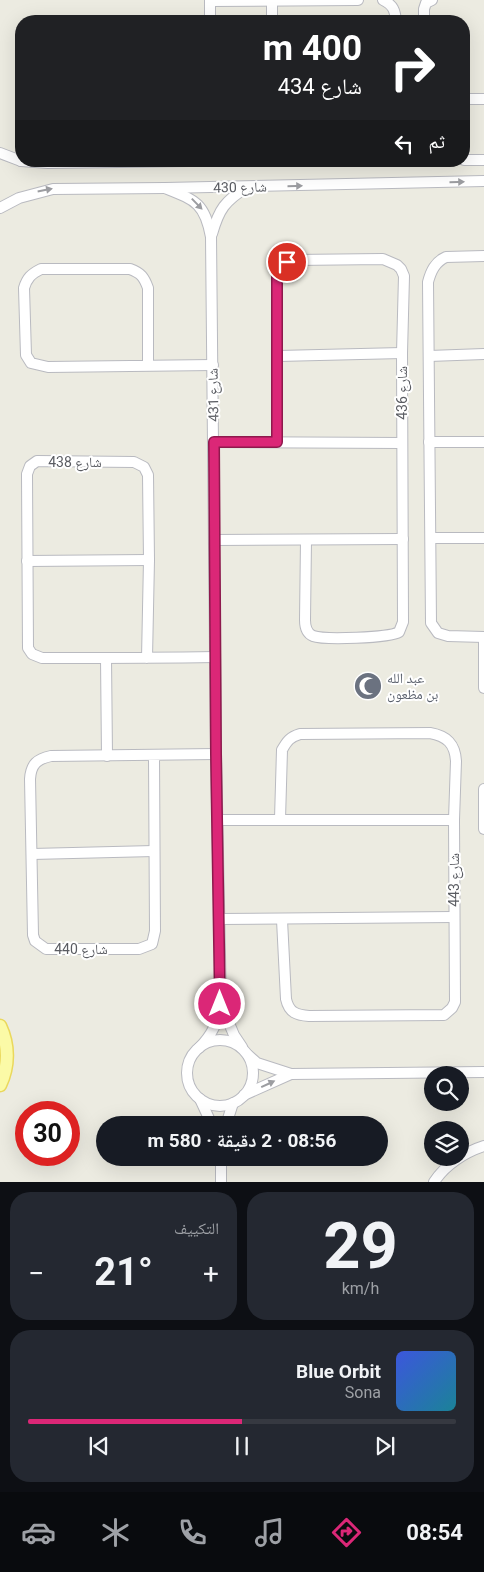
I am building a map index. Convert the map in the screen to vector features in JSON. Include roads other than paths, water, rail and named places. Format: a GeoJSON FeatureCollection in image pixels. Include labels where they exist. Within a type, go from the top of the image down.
{"type":"FeatureCollection","features":[{"type":"Feature","properties":{"kind":"main road"},"geometry":{"type":"LineString","coordinates":[[0,1026],[6,1041],[7,1060],[0,1085]]}},
{"type":"Feature","properties":{"kind":"street"},"geometry":{"type":"LineString","coordinates":[[210,15],[210,1],[358,0]]}},
{"type":"Feature","properties":{"kind":"street"},"geometry":{"type":"LineString","coordinates":[[383,0],[392,4],[396,15]]}},
{"type":"Feature","properties":{"kind":"street"},"geometry":{"type":"LineString","coordinates":[[424,15],[426,3],[432,0]]}},
{"type":"Feature","properties":{"kind":"street"},"geometry":{"type":"LineString","coordinates":[[272,1],[272,15]]}},
{"type":"Feature","properties":{"kind":"street"},"geometry":{"type":"LineString","coordinates":[[470,99],[484,99]]}},
{"type":"Feature","properties":{"kind":"street"},"geometry":{"type":"LineString","coordinates":[[0,153],[15,159]]}},
{"type":"Feature","properties":{"kind":"street"},"geometry":{"type":"LineString","coordinates":[[470,160],[484,160]]}},
{"type":"Feature","properties":{"kind":"street","name":"شارع 430"},"geometry":{"type":"LineString","coordinates":[[0,208],[19,198],[53,188],[248,187],[484,181]]}},
{"type":"Feature","properties":{"kind":"street","name":"شارع 431"},"geometry":{"type":"LineString","coordinates":[[211,237],[220,211],[232,197],[248,187]]}},
{"type":"Feature","properties":{"kind":"street","name":"شارع 431"},"geometry":{"type":"LineString","coordinates":[[165,188],[190,197],[201,207],[206,215],[211,237],[220,1004],[219,1016],[213,1032],[199,1048]]}},
{"type":"Feature","properties":{"kind":"street"},"geometry":{"type":"LineString","coordinates":[[484,256],[446,257],[441,259],[430,272],[428,282],[430,623],[438,633],[448,636],[484,637],[484,688]]}},
{"type":"Feature","properties":{"kind":"street","name":"شارع 436"},"geometry":{"type":"LineString","coordinates":[[277,442],[277,278],[281,266],[294,260],[383,259],[397,265],[404,276],[402,353],[403,622],[399,632],[388,635],[328,638],[312,635],[306,629],[304,620],[306,540]]}},
{"type":"Feature","properties":{"kind":"street"},"geometry":{"type":"LineString","coordinates":[[148,366],[148,288],[145,279],[140,273],[130,269],[41,269],[32,273],[26,280],[24,288],[26,355],[30,363],[48,367],[148,366],[213,365]]}},
{"type":"Feature","properties":{"kind":"street"},"geometry":{"type":"LineString","coordinates":[[278,356],[402,353]]}},
{"type":"Feature","properties":{"kind":"street"},"geometry":{"type":"LineString","coordinates":[[429,356],[484,354]]}},
{"type":"Feature","properties":{"kind":"street"},"geometry":{"type":"LineString","coordinates":[[214,442],[402,443]]}},
{"type":"Feature","properties":{"kind":"street"},"geometry":{"type":"LineString","coordinates":[[430,442],[484,442]]}},
{"type":"Feature","properties":{"kind":"street","name":"شارع 438"},"geometry":{"type":"LineString","coordinates":[[147,658],[148,475],[144,467],[134,462],[37,461],[30,466],[27,474],[28,648],[32,654],[42,658],[147,658],[215,657]]}},
{"type":"Feature","properties":{"kind":"street"},"geometry":{"type":"LineString","coordinates":[[431,538],[484,538]]}},
{"type":"Feature","properties":{"kind":"street"},"geometry":{"type":"LineString","coordinates":[[215,540],[403,539]]}},
{"type":"Feature","properties":{"kind":"street"},"geometry":{"type":"LineString","coordinates":[[27,561],[149,560]]}},
{"type":"Feature","properties":{"kind":"street"},"geometry":{"type":"LineString","coordinates":[[106,658],[107,756]]}},
{"type":"Feature","properties":{"kind":"street","name":"شارع 443"},"geometry":{"type":"LineString","coordinates":[[280,818],[282,750],[287,740],[293,736],[300,734],[430,733],[439,734],[451,742],[455,754],[454,917],[456,1002],[444,1015],[298,1015],[287,1006],[282,920]]}},
{"type":"Feature","properties":{"kind":"street","name":"شارع 440"},"geometry":{"type":"LineString","coordinates":[[154,756],[154,938],[152,944],[139,949],[55,950],[46,949],[39,945],[33,936],[30,779],[31,770],[35,763],[40,758],[51,756],[216,754]]}},
{"type":"Feature","properties":{"kind":"street"},"geometry":{"type":"LineString","coordinates":[[484,789],[484,829]]}},
{"type":"Feature","properties":{"kind":"street"},"geometry":{"type":"LineString","coordinates":[[218,820],[280,818],[454,820]]}},
{"type":"Feature","properties":{"kind":"street"},"geometry":{"type":"LineString","coordinates":[[32,854],[154,852]]}},
{"type":"Feature","properties":{"kind":"street"},"geometry":{"type":"LineString","coordinates":[[220,920],[454,917]]}},
{"type":"Feature","properties":{"kind":"street","name":"شارع 431"},"geometry":{"type":"LineString","coordinates":[[220,1004],[234,1035],[246,1053]]}},
{"type":"Feature","properties":{"kind":"street"},"geometry":{"type":"LineString","coordinates":[[208,1116],[200,1099],[192,1091],[188,1080],[188,1068],[192,1057],[199,1048],[210,1042],[223,1040],[235,1044],[258,1063],[291,1074],[484,1072]]}},
{"type":"Feature","properties":{"kind":"street"},"geometry":{"type":"LineString","coordinates":[[244,1095],[249,1088],[253,1072],[246,1053]]}},
{"type":"Feature","properties":{"kind":"street"},"geometry":{"type":"LineString","coordinates":[[200,1099],[216,1106],[233,1103],[244,1095],[291,1074]]}},
{"type":"Feature","properties":{"kind":"street"},"geometry":{"type":"LineString","coordinates":[[229,1116],[233,1103]]}},
{"type":"Feature","properties":{"kind":"street"},"geometry":{"type":"LineString","coordinates":[[434,1182],[450,1165],[466,1154],[484,1146]]}},
{"type":"Feature","properties":{"kind":"street"},"geometry":{"type":"LineString","coordinates":[[221,1166],[221,1182]]}},
{"type":"Feature","properties":{"kind":"place","name":"عبد الله بن مظعون"},"geometry":{"type":"Point","coordinates":[368,686]}}]}
